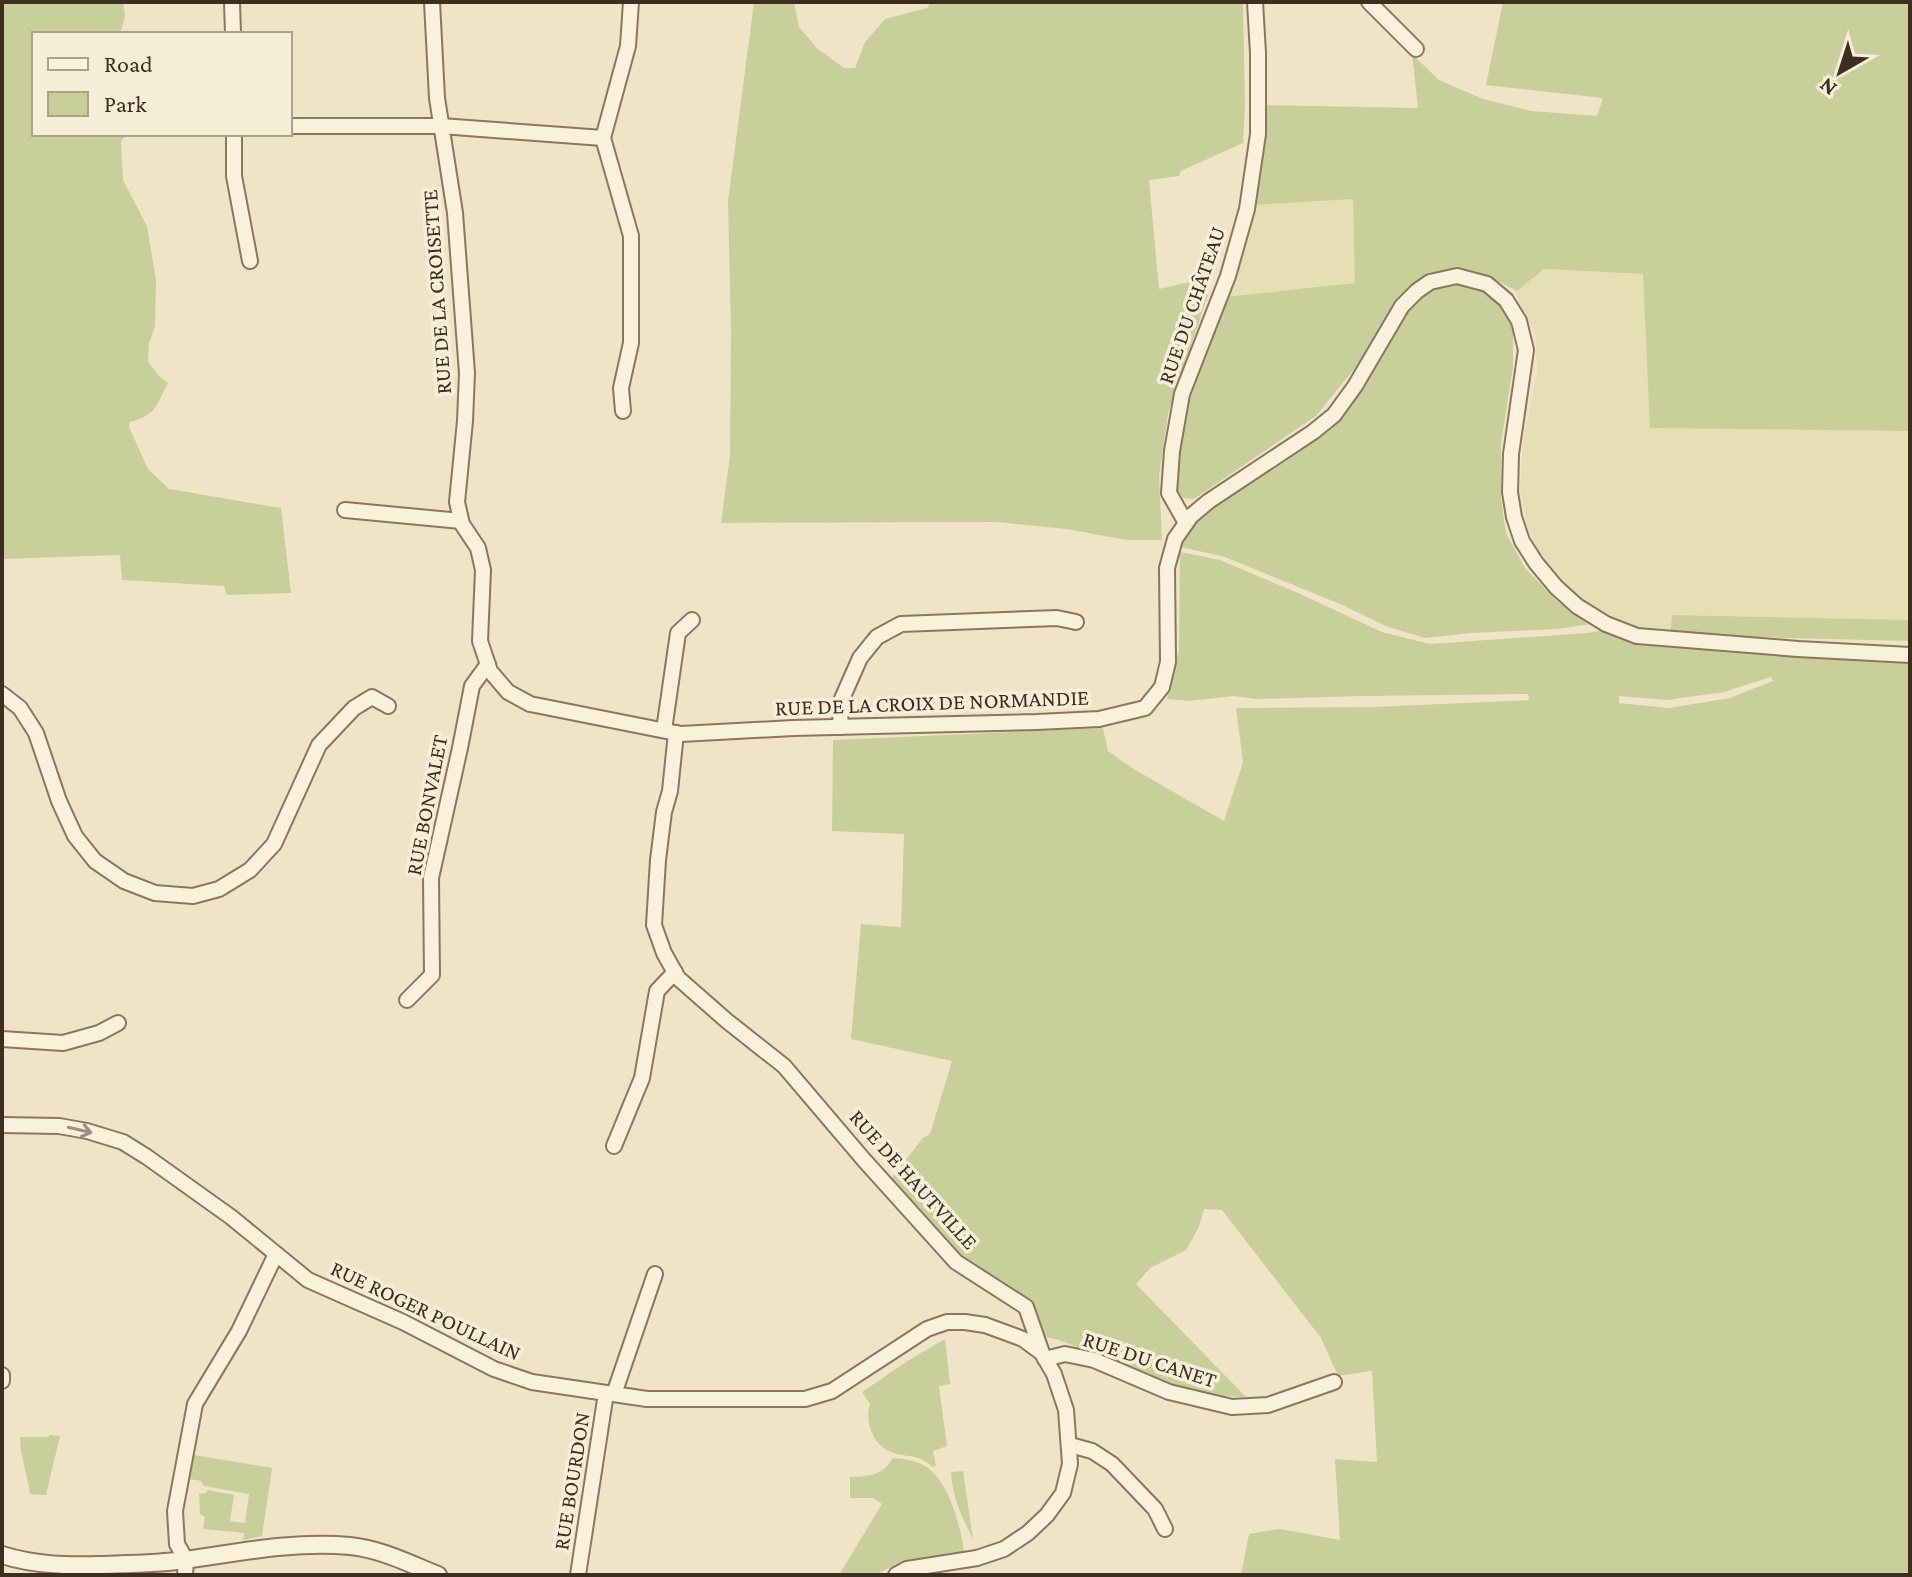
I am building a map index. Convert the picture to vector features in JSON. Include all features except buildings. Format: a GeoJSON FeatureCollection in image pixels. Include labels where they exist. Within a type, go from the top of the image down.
{"type":"FeatureCollection","features":[{"type":"Feature","properties":{"kind":"street"},"geometry":{"type":"LineString","coordinates":[[232,2],[233,32]]}},
{"type":"Feature","properties":{"kind":"street","name":"RUE DE LA CROISETTE"},"geometry":{"type":"LineString","coordinates":[[432,2],[437,98],[455,213],[467,373],[457,502],[461,521],[478,548],[483,570],[480,641],[490,671],[508,692],[530,704],[670,731]]}},
{"type":"Feature","properties":{"kind":"street"},"geometry":{"type":"LineString","coordinates":[[623,411],[621,388],[631,343],[631,236],[603,138],[628,46],[631,2]]}},
{"type":"Feature","properties":{"kind":"street","name":"RUE DU CHÂTEAU"},"geometry":{"type":"LineString","coordinates":[[1186,523],[1169,493],[1172,451],[1182,394],[1228,276],[1247,209],[1258,134],[1255,2]]}},
{"type":"Feature","properties":{"kind":"street"},"geometry":{"type":"LineString","coordinates":[[1369,2],[1416,49]]}},
{"type":"Feature","properties":{"kind":"street"},"geometry":{"type":"LineString","coordinates":[[292,126],[441,126],[603,138]]}},
{"type":"Feature","properties":{"kind":"street"},"geometry":{"type":"LineString","coordinates":[[234,136],[234,176],[250,261]]}},
{"type":"Feature","properties":{"kind":"street","name":"RUE DE LA CROIX DE NORMANDIE"},"geometry":{"type":"LineString","coordinates":[[670,731],[1099,719],[1145,708],[1162,687],[1168,662],[1167,568],[1175,539],[1191,516],[1334,415],[1355,386],[1402,306],[1430,282],[1457,276],[1487,284],[1506,300],[1519,321],[1526,350],[1511,454],[1510,492],[1514,517],[1522,541],[1536,563],[1577,606],[1606,624],[1637,636],[1910,655]]}},
{"type":"Feature","properties":{"kind":"street"},"geometry":{"type":"LineString","coordinates":[[345,510],[461,521]]}},
{"type":"Feature","properties":{"kind":"street"},"geometry":{"type":"LineString","coordinates":[[840,727],[841,701],[860,658],[877,637],[901,624],[1057,618],[1076,622]]}},
{"type":"Feature","properties":{"kind":"street","name":"RUE DE HAUTVILLE"},"geometry":{"type":"LineString","coordinates":[[692,620],[678,633],[670,731],[670,791],[658,860],[654,925],[664,953],[678,978],[784,1066],[956,1262],[1026,1307],[1066,1410],[1070,1464],[1063,1493],[1047,1515],[1004,1549],[977,1558],[907,1569],[896,1575]]}},
{"type":"Feature","properties":{"kind":"street","name":"RUE BONVALET"},"geometry":{"type":"LineString","coordinates":[[407,1000],[432,975],[431,878],[472,686],[488,664]]}},
{"type":"Feature","properties":{"kind":"street"},"geometry":{"type":"LineString","coordinates":[[2,694],[20,708],[36,733],[59,801],[75,836],[95,861],[124,881],[155,893],[193,896],[219,889],[250,870],[274,844],[319,745],[354,708],[372,697],[388,706]]}},
{"type":"Feature","properties":{"kind":"street"},"geometry":{"type":"LineString","coordinates":[[614,1146],[642,1078],[657,991],[675,972]]}},
{"type":"Feature","properties":{"kind":"street"},"geometry":{"type":"LineString","coordinates":[[2,1039],[63,1043],[99,1033],[118,1023]]}},
{"type":"Feature","properties":{"kind":"street","name":"RUE ROGER POULLAIN"},"geometry":{"type":"LineString","coordinates":[[2,1125],[59,1126],[123,1142],[231,1217],[308,1280],[403,1322],[494,1369],[532,1382],[647,1399],[805,1399],[832,1391],[927,1329],[947,1322],[985,1325],[1023,1339],[1044,1356]]}},
{"type":"Feature","properties":{"kind":"street"},"geometry":{"type":"LineString","coordinates":[[185,1567],[177,1544],[175,1511],[195,1404],[239,1331],[276,1254]]}},
{"type":"Feature","properties":{"kind":"street","name":"RUE BOURDON"},"geometry":{"type":"LineString","coordinates":[[578,1575],[610,1394],[655,1274]]}},
{"type":"Feature","properties":{"kind":"street","name":"RUE DU CANET"},"geometry":{"type":"LineString","coordinates":[[1044,1356],[1065,1354],[1094,1360],[1169,1392],[1232,1407],[1268,1405],[1334,1382]]}},
{"type":"Feature","properties":{"kind":"street"},"geometry":{"type":"LineString","coordinates":[[2,1375],[2,1381]]}},
{"type":"Feature","properties":{"kind":"street"},"geometry":{"type":"LineString","coordinates":[[1070,1445],[1092,1451],[1112,1464],[1155,1509],[1165,1529]]}},
{"type":"Feature","properties":{"kind":"street"},"geometry":{"type":"LineString","coordinates":[[2,1555],[62,1566],[156,1563],[185,1567],[279,1547],[352,1546],[393,1557],[438,1575]]}},
{"type":"Feature","properties":{"kind":"shaded area"},"geometry":{"type":"Polygon","coordinates":[[[1353,199],[1355,284],[1225,297],[1253,205],[1353,199]]]}},
{"type":"Feature","properties":{"kind":"shaded area"},"geometry":{"type":"Polygon","coordinates":[[[1544,269],[1643,274],[1651,428],[1910,431],[1910,620],[1672,615],[1670,635],[1619,625],[1582,601],[1538,551],[1528,528],[1520,490],[1523,443],[1537,373],[1536,335],[1519,303],[1517,291],[1544,269]]]}},
{"type":"Feature","properties":{"kind":"green space"},"geometry":{"type":"Polygon","coordinates":[[[2,2],[123,2],[125,16],[121,32],[32,32],[32,136],[125,136],[121,142],[123,180],[147,226],[156,280],[155,326],[149,344],[148,362],[168,383],[154,408],[130,422],[129,427],[148,469],[169,489],[281,508],[291,593],[227,595],[224,586],[122,580],[120,555],[2,559],[2,2]]]}},
{"type":"Feature","properties":{"kind":"green space"},"geometry":{"type":"Polygon","coordinates":[[[754,2],[794,2],[799,27],[818,49],[844,68],[855,68],[865,42],[885,19],[927,8],[931,2],[1243,2],[1243,143],[1181,171],[1179,176],[1149,180],[1159,289],[1190,282],[1208,295],[1168,413],[1159,476],[1162,540],[1127,540],[1066,529],[997,522],[721,523],[730,455],[728,201],[754,2]]]}},
{"type":"Feature","properties":{"kind":"green space"},"geometry":{"type":"Polygon","coordinates":[[[1503,2],[1910,2],[1910,431],[1650,428],[1643,274],[1544,269],[1517,291],[1472,274],[1437,273],[1416,281],[1399,298],[1363,358],[1316,416],[1194,499],[1183,498],[1177,489],[1174,471],[1182,422],[1225,297],[1355,283],[1353,199],[1253,205],[1262,105],[1418,108],[1412,54],[1439,80],[1483,99],[1531,111],[1597,116],[1603,98],[1486,85],[1503,2]]]}},
{"type":"Feature","properties":{"kind":"green space"},"geometry":{"type":"Polygon","coordinates":[[[1449,284],[1467,285],[1486,292],[1509,315],[1513,335],[1513,367],[1501,444],[1501,499],[1506,533],[1525,568],[1558,602],[1591,624],[1425,638],[1388,627],[1225,557],[1181,547],[1190,530],[1226,497],[1337,422],[1350,407],[1413,302],[1429,290],[1449,284]]]}},
{"type":"Feature","properties":{"kind":"green space"},"geometry":{"type":"Polygon","coordinates":[[[1180,552],[1220,560],[1382,632],[1430,644],[1602,630],[1655,643],[1910,661],[1910,1575],[1241,1575],[1249,1534],[1280,1529],[1340,1540],[1335,1459],[1377,1462],[1372,1371],[1338,1376],[1321,1338],[1222,1210],[1204,1209],[1199,1227],[1186,1250],[1150,1268],[1136,1284],[1246,1397],[1212,1396],[1170,1387],[1125,1366],[1042,1336],[1035,1311],[1017,1291],[963,1257],[889,1181],[923,1138],[930,1134],[952,1061],[851,1039],[861,924],[901,927],[904,834],[832,831],[833,740],[1103,728],[1108,751],[1224,821],[1243,762],[1236,708],[1374,707],[1529,700],[1528,694],[1167,699],[1179,650],[1180,552]],[[1771,677],[1724,692],[1667,700],[1619,696],[1619,703],[1669,708],[1730,698],[1773,681],[1771,677]]]}},
{"type":"Feature","properties":{"kind":"green space"},"geometry":{"type":"Polygon","coordinates":[[[1672,615],[1910,620],[1910,641],[1670,635],[1672,615]]]}},
{"type":"Feature","properties":{"kind":"green space"},"geometry":{"type":"Polygon","coordinates":[[[945,1339],[950,1384],[939,1386],[947,1446],[933,1451],[936,1466],[933,1467],[916,1457],[893,1453],[879,1444],[869,1425],[870,1404],[862,1392],[945,1339]]]}},
{"type":"Feature","properties":{"kind":"green space"},"geometry":{"type":"Polygon","coordinates":[[[60,1436],[46,1495],[30,1494],[20,1437],[60,1436]]]}},
{"type":"Feature","properties":{"kind":"green space"},"geometry":{"type":"Polygon","coordinates":[[[194,1455],[272,1468],[262,1536],[243,1540],[244,1533],[203,1529],[205,1517],[200,1514],[199,1494],[208,1490],[234,1495],[230,1521],[245,1523],[249,1494],[204,1486],[201,1481],[190,1479],[194,1455]]]}},
{"type":"Feature","properties":{"kind":"green space"},"geometry":{"type":"Polygon","coordinates":[[[893,1458],[921,1464],[941,1482],[957,1517],[964,1552],[889,1568],[874,1575],[839,1575],[882,1504],[873,1498],[850,1498],[850,1477],[880,1472],[893,1458]]]}},
{"type":"Feature","properties":{"kind":"green space"},"geometry":{"type":"Polygon","coordinates":[[[963,1471],[973,1539],[953,1490],[951,1472],[963,1471]]]}}]}
